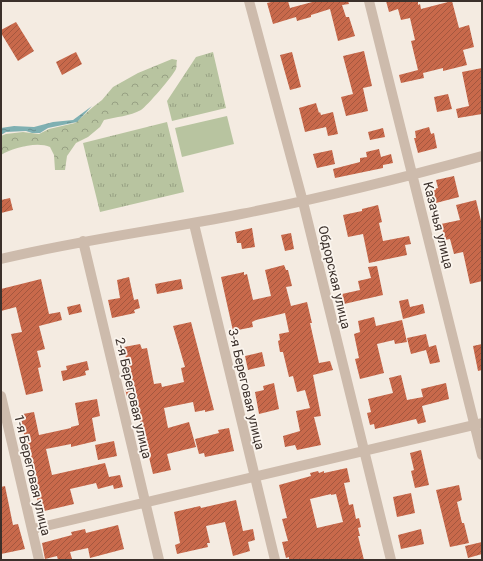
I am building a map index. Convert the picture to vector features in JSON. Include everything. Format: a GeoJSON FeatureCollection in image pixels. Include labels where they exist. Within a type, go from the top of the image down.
{"type":"FeatureCollection","features":[{"type":"Feature","properties":{"kind":"street","name":"Обдорская улица"},"geometry":{"type":"LineString","coordinates":[[249,1],[303,202],[390,560]]}},
{"type":"Feature","properties":{"kind":"street","name":"Казачья улица"},"geometry":{"type":"LineString","coordinates":[[369,1],[478,424],[482,455]]}},
{"type":"Feature","properties":{"kind":"street"},"geometry":{"type":"LineString","coordinates":[[1,260],[46,248],[194,224],[303,202],[413,175],[482,156]]}},
{"type":"Feature","properties":{"kind":"street","name":"3-я Береговая улица"},"geometry":{"type":"LineString","coordinates":[[194,224],[275,560]]}},
{"type":"Feature","properties":{"kind":"street","name":"2-я Береговая улица"},"geometry":{"type":"LineString","coordinates":[[83,241],[159,560]]}},
{"type":"Feature","properties":{"kind":"street","name":"1-я Береговая улица"},"geometry":{"type":"LineString","coordinates":[[1,396],[39,560]]}},
{"type":"Feature","properties":{"kind":"street"},"geometry":{"type":"LineString","coordinates":[[33,529],[478,424]]}},
{"type":"Feature","properties":{"kind":"green space"},"geometry":{"type":"Polygon","coordinates":[[[213,52],[226,108],[172,121],[167,101],[196,57],[213,52]]]}},
{"type":"Feature","properties":{"kind":"green space"},"geometry":{"type":"Polygon","coordinates":[[[172,59],[177,60],[174,73],[149,103],[137,112],[104,120],[100,127],[88,137],[76,143],[67,156],[65,170],[55,170],[54,155],[50,147],[45,145],[25,146],[1,155],[1,136],[23,132],[39,134],[49,129],[75,123],[102,100],[113,87],[138,73],[172,59]]]}},
{"type":"Feature","properties":{"kind":"green space"},"geometry":{"type":"Polygon","coordinates":[[[227,116],[234,144],[182,157],[175,128],[227,116]]]}},
{"type":"Feature","properties":{"kind":"green space"},"geometry":{"type":"Polygon","coordinates":[[[167,122],[184,192],[100,212],[83,143],[167,122]]]}},
{"type":"Feature","properties":{"kind":"water"},"geometry":{"type":"Polygon","coordinates":[[[92,106],[77,122],[48,128],[40,133],[26,131],[6,132],[1,135],[1,128],[14,126],[34,127],[53,122],[73,120],[92,106]]]}},
{"type":"Feature","properties":{"kind":"building"},"geometry":{"type":"Polygon","coordinates":[[[275,1],[288,1],[290,8],[316,1],[348,1],[349,4],[342,5],[346,17],[349,17],[355,36],[338,41],[330,9],[297,21],[296,17],[273,24],[267,3],[275,1]]]}},
{"type":"Feature","properties":{"kind":"building"},"geometry":{"type":"Polygon","coordinates":[[[386,1],[418,1],[418,5],[420,4],[421,9],[452,1],[459,28],[469,25],[474,47],[463,50],[467,65],[443,71],[443,68],[423,73],[424,78],[401,83],[399,75],[418,70],[411,41],[415,40],[410,18],[401,20],[398,9],[389,12],[386,1]]]}},
{"type":"Feature","properties":{"kind":"building"},"geometry":{"type":"Polygon","coordinates":[[[16,22],[34,51],[18,61],[1,33],[1,30],[16,22]]]}},
{"type":"Feature","properties":{"kind":"building"},"geometry":{"type":"Polygon","coordinates":[[[364,51],[372,86],[363,88],[368,111],[346,116],[341,97],[353,94],[343,56],[364,51]]]}},
{"type":"Feature","properties":{"kind":"building"},"geometry":{"type":"Polygon","coordinates":[[[76,52],[82,64],[62,75],[56,62],[76,52]]]}},
{"type":"Feature","properties":{"kind":"building"},"geometry":{"type":"Polygon","coordinates":[[[292,52],[301,87],[290,90],[280,55],[292,52]]]}},
{"type":"Feature","properties":{"kind":"building"},"geometry":{"type":"Polygon","coordinates":[[[482,68],[482,114],[458,118],[456,109],[469,106],[462,72],[482,68]]]}},
{"type":"Feature","properties":{"kind":"building"},"geometry":{"type":"Polygon","coordinates":[[[448,94],[452,109],[437,112],[434,97],[448,94]]]}},
{"type":"Feature","properties":{"kind":"building"},"geometry":{"type":"Polygon","coordinates":[[[316,103],[321,115],[333,112],[338,134],[328,136],[326,127],[305,132],[299,108],[316,103]]]}},
{"type":"Feature","properties":{"kind":"building"},"geometry":{"type":"Polygon","coordinates":[[[429,127],[431,134],[434,133],[437,148],[418,153],[414,138],[416,138],[415,131],[429,127]]]}},
{"type":"Feature","properties":{"kind":"building"},"geometry":{"type":"Polygon","coordinates":[[[383,128],[385,137],[370,140],[368,132],[383,128]]]}},
{"type":"Feature","properties":{"kind":"building"},"geometry":{"type":"Polygon","coordinates":[[[379,149],[381,157],[391,154],[393,163],[383,165],[383,168],[335,178],[333,169],[360,162],[360,158],[367,157],[366,152],[379,149]]]}},
{"type":"Feature","properties":{"kind":"building"},"geometry":{"type":"Polygon","coordinates":[[[332,150],[335,164],[317,168],[313,154],[332,150]]]}},
{"type":"Feature","properties":{"kind":"building"},"geometry":{"type":"Polygon","coordinates":[[[454,176],[459,197],[436,203],[433,189],[438,188],[436,180],[454,176]]]}},
{"type":"Feature","properties":{"kind":"building"},"geometry":{"type":"Polygon","coordinates":[[[10,198],[13,210],[1,213],[1,200],[10,198]]]}},
{"type":"Feature","properties":{"kind":"building"},"geometry":{"type":"Polygon","coordinates":[[[476,200],[482,225],[482,281],[470,284],[463,252],[454,254],[450,239],[445,240],[441,224],[460,220],[456,205],[476,200]]]}},
{"type":"Feature","properties":{"kind":"building"},"geometry":{"type":"Polygon","coordinates":[[[378,205],[382,222],[379,223],[383,241],[409,236],[411,244],[405,245],[407,255],[369,263],[363,234],[348,237],[343,215],[362,211],[362,209],[378,205]]]}},
{"type":"Feature","properties":{"kind":"building"},"geometry":{"type":"Polygon","coordinates":[[[252,228],[255,247],[242,249],[241,243],[237,243],[235,232],[252,228]]]}},
{"type":"Feature","properties":{"kind":"building"},"geometry":{"type":"Polygon","coordinates":[[[291,233],[294,249],[285,251],[281,235],[291,233]]]}},
{"type":"Feature","properties":{"kind":"building"},"geometry":{"type":"Polygon","coordinates":[[[284,265],[286,270],[288,270],[292,286],[286,287],[291,306],[307,302],[319,363],[330,361],[333,370],[313,375],[321,416],[314,417],[321,445],[297,450],[295,445],[285,447],[283,436],[300,431],[296,411],[310,408],[305,390],[297,392],[293,376],[289,377],[283,352],[280,352],[278,341],[280,340],[279,334],[289,332],[285,313],[256,320],[252,322],[253,327],[233,331],[221,277],[244,272],[244,275],[247,274],[253,300],[271,296],[265,270],[284,265]]]}},
{"type":"Feature","properties":{"kind":"building"},"geometry":{"type":"Polygon","coordinates":[[[377,266],[383,295],[344,304],[342,294],[360,290],[358,281],[371,278],[368,267],[377,266]]]}},
{"type":"Feature","properties":{"kind":"building"},"geometry":{"type":"Polygon","coordinates":[[[129,277],[134,300],[138,299],[140,308],[134,310],[135,313],[112,318],[108,300],[120,298],[117,280],[129,277]]]}},
{"type":"Feature","properties":{"kind":"building"},"geometry":{"type":"Polygon","coordinates":[[[41,279],[49,314],[60,312],[62,320],[39,326],[45,349],[37,351],[41,367],[38,368],[43,391],[26,395],[11,334],[22,332],[16,307],[1,311],[1,289],[41,279]]]}},
{"type":"Feature","properties":{"kind":"building"},"geometry":{"type":"Polygon","coordinates":[[[181,279],[183,289],[157,294],[155,284],[181,279]]]}},
{"type":"Feature","properties":{"kind":"building"},"geometry":{"type":"Polygon","coordinates":[[[408,299],[410,307],[423,304],[425,313],[403,319],[399,301],[408,299]]]}},
{"type":"Feature","properties":{"kind":"building"},"geometry":{"type":"Polygon","coordinates":[[[80,304],[82,312],[69,315],[67,307],[80,304]]]}},
{"type":"Feature","properties":{"kind":"building"},"geometry":{"type":"Polygon","coordinates":[[[374,317],[376,326],[402,320],[407,342],[395,344],[394,340],[377,344],[384,373],[360,379],[355,359],[359,358],[354,334],[360,332],[358,321],[374,317]]]}},
{"type":"Feature","properties":{"kind":"building"},"geometry":{"type":"Polygon","coordinates":[[[191,322],[214,410],[195,412],[193,402],[164,408],[168,428],[189,422],[196,447],[167,454],[171,470],[153,474],[135,399],[128,400],[125,389],[131,388],[124,347],[140,344],[142,349],[147,348],[154,384],[161,383],[162,387],[184,382],[181,368],[185,367],[173,326],[191,322]]]}},
{"type":"Feature","properties":{"kind":"building"},"geometry":{"type":"Polygon","coordinates":[[[426,334],[429,347],[436,345],[440,362],[430,364],[426,350],[411,354],[407,338],[426,334]]]}},
{"type":"Feature","properties":{"kind":"building"},"geometry":{"type":"Polygon","coordinates":[[[482,344],[482,370],[478,371],[473,346],[482,344]]]}},
{"type":"Feature","properties":{"kind":"building"},"geometry":{"type":"Polygon","coordinates":[[[262,352],[265,366],[248,370],[245,356],[262,352]]]}},
{"type":"Feature","properties":{"kind":"building"},"geometry":{"type":"Polygon","coordinates":[[[87,361],[89,370],[85,371],[86,375],[63,381],[61,371],[67,370],[66,366],[87,361]]]}},
{"type":"Feature","properties":{"kind":"building"},"geometry":{"type":"Polygon","coordinates":[[[401,375],[407,400],[423,397],[421,389],[446,383],[449,399],[422,406],[426,422],[418,424],[416,419],[375,429],[374,424],[370,425],[367,413],[371,412],[368,399],[393,393],[389,378],[401,375]]]}},
{"type":"Feature","properties":{"kind":"building"},"geometry":{"type":"Polygon","coordinates":[[[274,383],[279,409],[259,414],[255,392],[264,390],[263,386],[274,383]]]}},
{"type":"Feature","properties":{"kind":"building"},"geometry":{"type":"Polygon","coordinates":[[[97,399],[100,416],[92,418],[96,441],[71,447],[71,444],[46,449],[52,475],[105,463],[109,477],[120,475],[123,487],[114,489],[113,485],[98,489],[96,483],[70,489],[74,504],[40,512],[23,438],[25,438],[21,421],[25,420],[23,414],[34,412],[39,435],[79,425],[75,403],[97,399]]]}},
{"type":"Feature","properties":{"kind":"building"},"geometry":{"type":"Polygon","coordinates":[[[229,428],[234,451],[205,457],[204,453],[199,454],[195,439],[219,433],[218,430],[229,428]]]}},
{"type":"Feature","properties":{"kind":"building"},"geometry":{"type":"Polygon","coordinates":[[[114,441],[117,456],[98,460],[95,445],[114,441]]]}},
{"type":"Feature","properties":{"kind":"building"},"geometry":{"type":"Polygon","coordinates":[[[421,450],[429,485],[415,488],[411,471],[414,470],[410,453],[421,450]]]}},
{"type":"Feature","properties":{"kind":"building"},"geometry":{"type":"Polygon","coordinates":[[[347,468],[350,482],[344,483],[349,505],[353,504],[356,519],[359,518],[361,527],[358,528],[360,536],[358,536],[364,560],[289,560],[289,557],[286,558],[282,542],[288,541],[282,519],[287,518],[279,485],[311,476],[310,473],[318,471],[319,473],[324,471],[324,473],[347,468]],[[336,494],[310,499],[317,528],[343,522],[336,494]]]}},
{"type":"Feature","properties":{"kind":"building"},"geometry":{"type":"Polygon","coordinates":[[[459,485],[462,500],[457,502],[469,543],[450,547],[436,490],[459,485]]]}},
{"type":"Feature","properties":{"kind":"building"},"geometry":{"type":"Polygon","coordinates":[[[5,486],[13,525],[18,524],[25,549],[1,554],[1,487],[5,486]]]}},
{"type":"Feature","properties":{"kind":"building"},"geometry":{"type":"Polygon","coordinates":[[[411,493],[415,513],[397,517],[393,497],[411,493]]]}},
{"type":"Feature","properties":{"kind":"building"},"geometry":{"type":"Polygon","coordinates":[[[236,500],[243,531],[253,529],[255,540],[248,542],[250,551],[233,556],[225,522],[206,526],[210,543],[207,543],[208,547],[177,554],[175,545],[180,543],[174,512],[200,506],[201,508],[236,500]]]}},
{"type":"Feature","properties":{"kind":"building"},"geometry":{"type":"Polygon","coordinates":[[[118,525],[124,549],[90,558],[88,548],[70,552],[72,559],[58,560],[57,556],[45,559],[42,543],[72,535],[71,532],[85,529],[86,533],[118,525]]]}},
{"type":"Feature","properties":{"kind":"building"},"geometry":{"type":"Polygon","coordinates":[[[421,529],[424,544],[401,549],[398,535],[421,529]]]}},
{"type":"Feature","properties":{"kind":"building"},"geometry":{"type":"Polygon","coordinates":[[[482,542],[482,554],[468,558],[465,546],[482,542]]]}}]}
